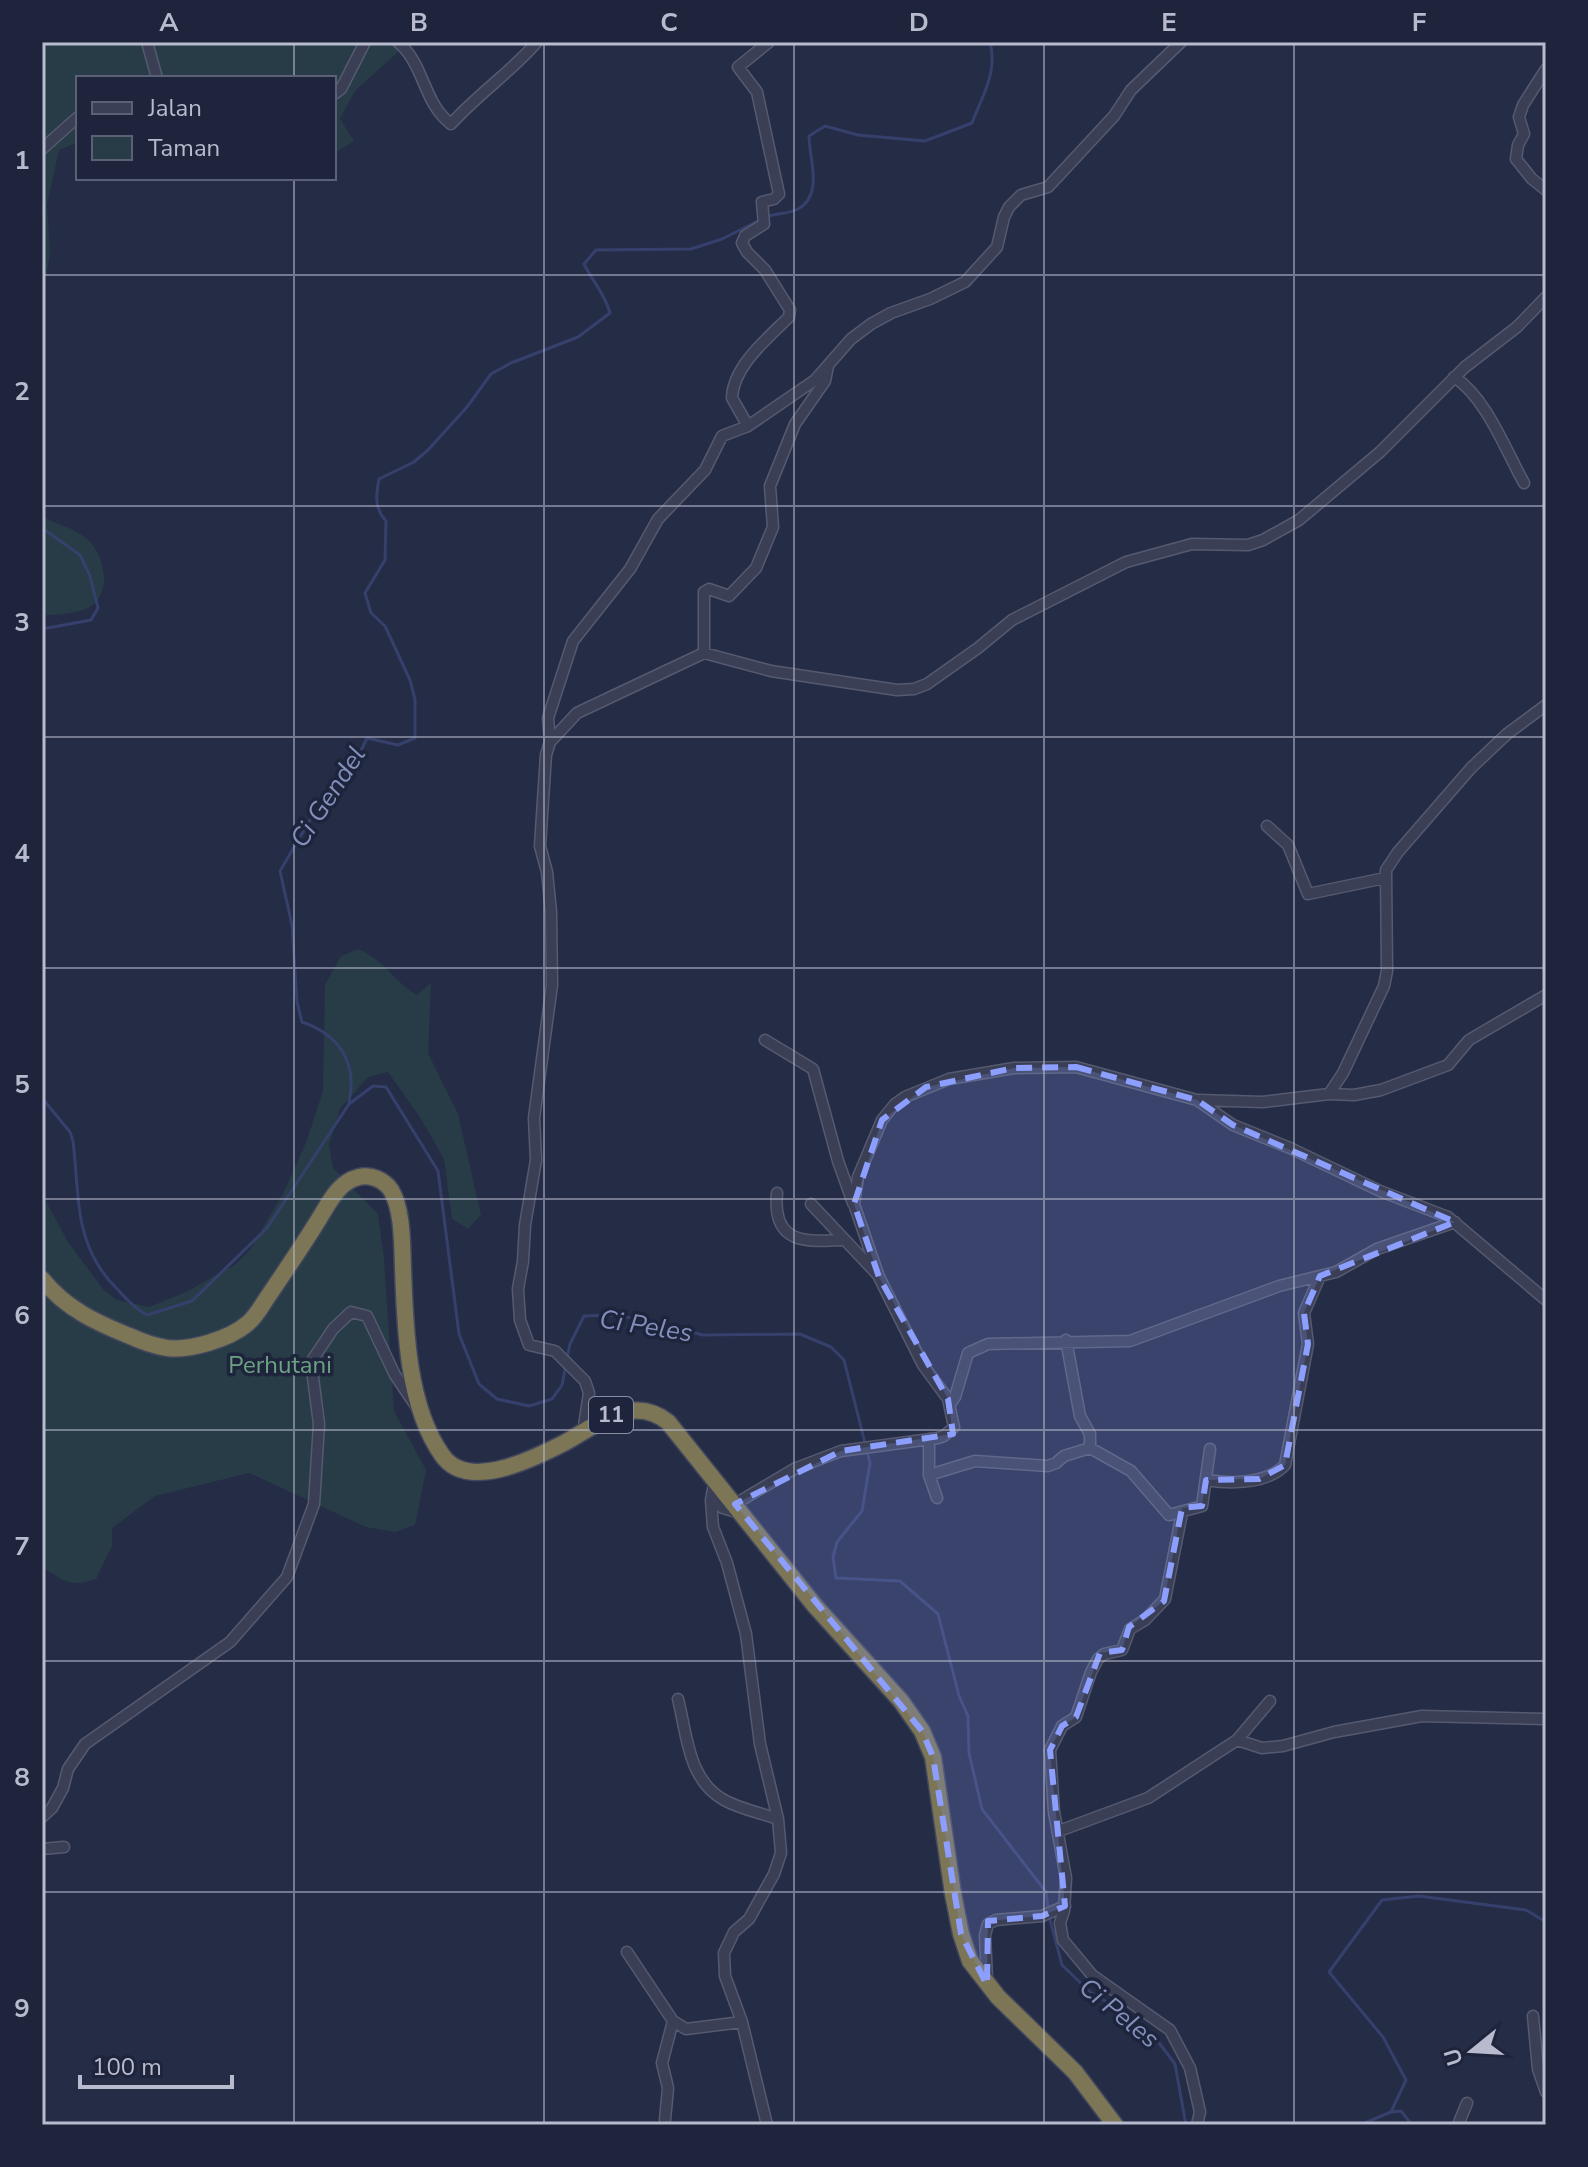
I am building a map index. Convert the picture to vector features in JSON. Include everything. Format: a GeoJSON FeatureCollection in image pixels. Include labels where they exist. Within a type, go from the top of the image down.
{"type":"FeatureCollection","features":[{"type":"Feature","properties":{"kind":"highway","name":"11"},"geometry":{"type":"LineString","coordinates":[[42,1279],[60,1299],[88,1318],[163,1348],[185,1347],[223,1337],[238,1331],[251,1320],[339,1188],[358,1177],[372,1176],[387,1185],[395,1201],[402,1249],[409,1353],[422,1411],[441,1454],[449,1464],[468,1472],[491,1471],[556,1447],[621,1412],[651,1412],[668,1422],[815,1606],[901,1701],[922,1731],[933,1757],[961,1934],[970,1961],[987,1985],[1065,2062],[1115,2125]]}},
{"type":"Feature","properties":{"kind":"street"},"geometry":{"type":"LineString","coordinates":[[147,42],[156,76]]}},
{"type":"Feature","properties":{"kind":"street"},"geometry":{"type":"LineString","coordinates":[[336,93],[341,89],[365,42]]}},
{"type":"Feature","properties":{"kind":"street"},"geometry":{"type":"LineString","coordinates":[[398,42],[419,67],[433,107],[451,124],[500,75],[520,62],[537,42]]}},
{"type":"Feature","properties":{"kind":"street"},"geometry":{"type":"LineString","coordinates":[[748,426],[732,398],[736,378],[765,339],[789,317],[788,304],[742,243],[745,236],[761,227],[762,202],[779,194],[757,92],[738,67],[769,42]]}},
{"type":"Feature","properties":{"kind":"street"},"geometry":{"type":"LineString","coordinates":[[583,1432],[589,1393],[585,1381],[555,1351],[529,1345],[524,1337],[518,1303],[525,1225],[536,1160],[534,1118],[552,985],[551,912],[547,872],[540,846],[546,755],[550,742],[548,718],[575,638],[630,569],[658,519],[705,470],[722,436],[748,426],[815,380],[851,339],[871,324],[965,282],[997,247],[1009,207],[1021,195],[1048,187],[1114,116],[1131,90],[1181,42]]}},
{"type":"Feature","properties":{"kind":"street"},"geometry":{"type":"LineString","coordinates":[[1546,69],[1519,117],[1524,134],[1516,159],[1532,179],[1546,190]]}},
{"type":"Feature","properties":{"kind":"street"},"geometry":{"type":"LineString","coordinates":[[42,149],[76,119]]}},
{"type":"Feature","properties":{"kind":"street"},"geometry":{"type":"LineString","coordinates":[[550,742],[583,709],[704,653],[771,671],[897,690],[914,689],[927,684],[1012,620],[1126,562],[1192,544],[1248,545],[1263,540],[1299,520],[1380,452],[1454,377],[1517,327],[1546,297]]}},
{"type":"Feature","properties":{"kind":"street"},"geometry":{"type":"LineString","coordinates":[[704,653],[704,592],[709,589],[731,595],[756,568],[773,527],[770,486],[795,424],[825,381],[829,364]]}},
{"type":"Feature","properties":{"kind":"street"},"geometry":{"type":"LineString","coordinates":[[1454,377],[1468,388],[1480,404],[1524,483]]}},
{"type":"Feature","properties":{"kind":"street"},"geometry":{"type":"LineString","coordinates":[[1329,1094],[1343,1073],[1384,986],[1387,971],[1386,870],[1471,768],[1507,734],[1546,705]]}},
{"type":"Feature","properties":{"kind":"street"},"geometry":{"type":"LineString","coordinates":[[1267,826],[1288,845],[1308,894],[1385,878]]}},
{"type":"Feature","properties":{"kind":"street"},"geometry":{"type":"LineString","coordinates":[[854,1204],[858,1177],[882,1120],[905,1097],[949,1079],[1014,1068],[1076,1067],[1197,1100],[1263,1102],[1368,1093],[1448,1065],[1469,1040],[1546,995]]}},
{"type":"Feature","properties":{"kind":"street"},"geometry":{"type":"LineString","coordinates":[[711,1500],[723,1508],[738,1509],[794,1469],[841,1451],[944,1436],[954,1427],[950,1404],[937,1381],[923,1365],[879,1277],[838,1161],[813,1069],[765,1040]]}},
{"type":"Feature","properties":{"kind":"street"},"geometry":{"type":"LineString","coordinates":[[1197,1100],[1233,1125],[1455,1222],[1546,1300]]}},
{"type":"Feature","properties":{"kind":"street"},"geometry":{"type":"LineString","coordinates":[[777,1193],[776,1204],[783,1227],[796,1240],[843,1240]]}},
{"type":"Feature","properties":{"kind":"street"},"geometry":{"type":"LineString","coordinates":[[811,1204],[879,1277]]}},
{"type":"Feature","properties":{"kind":"street"},"geometry":{"type":"LineString","coordinates":[[950,1404],[968,1353],[988,1344],[1130,1341],[1279,1286],[1344,1269],[1364,1255],[1455,1222]]}},
{"type":"Feature","properties":{"kind":"street"},"geometry":{"type":"LineString","coordinates":[[1206,1480],[1259,1479],[1276,1474],[1285,1465],[1308,1344],[1304,1332],[1304,1313],[1320,1276]]}},
{"type":"Feature","properties":{"kind":"street"},"geometry":{"type":"LineString","coordinates":[[42,1817],[52,1808],[68,1769],[85,1744],[230,1642],[287,1577],[314,1504],[319,1424],[311,1362],[333,1329],[351,1312],[367,1316],[406,1395],[422,1411]]}},
{"type":"Feature","properties":{"kind":"street"},"geometry":{"type":"LineString","coordinates":[[1066,1340],[1080,1416],[1090,1434],[1090,1448]]}},
{"type":"Feature","properties":{"kind":"street"},"geometry":{"type":"LineString","coordinates":[[929,1439],[929,1475],[937,1498]]}},
{"type":"Feature","properties":{"kind":"street"},"geometry":{"type":"LineString","coordinates":[[929,1475],[975,1461],[1048,1466],[1064,1456],[1090,1448],[1131,1471],[1171,1515],[1202,1506],[1210,1449]]}},
{"type":"Feature","properties":{"kind":"street"},"geometry":{"type":"LineString","coordinates":[[715,1479],[711,1500],[713,1527],[727,1563],[746,1634],[760,1744],[778,1819],[781,1853],[774,1874],[749,1919],[734,1932],[724,1953],[725,1976],[742,2022],[767,2125]]}},
{"type":"Feature","properties":{"kind":"street"},"geometry":{"type":"LineString","coordinates":[[1182,1513],[1164,1601],[1145,1620],[1130,1629],[1122,1650],[1104,1654],[1098,1659],[1076,1717],[1062,1726],[1050,1750],[1054,1812],[1066,1878],[1055,1910],[1063,1940],[1092,1975],[1170,2030],[1190,2068],[1200,2112],[1197,2125]]}},
{"type":"Feature","properties":{"kind":"street"},"geometry":{"type":"LineString","coordinates":[[678,1699],[692,1760],[700,1780],[723,1800],[778,1819]]}},
{"type":"Feature","properties":{"kind":"street"},"geometry":{"type":"LineString","coordinates":[[1059,1831],[1148,1798],[1237,1740],[1270,1701]]}},
{"type":"Feature","properties":{"kind":"street"},"geometry":{"type":"LineString","coordinates":[[1237,1740],[1262,1748],[1283,1746],[1334,1732],[1422,1716],[1546,1719]]}},
{"type":"Feature","properties":{"kind":"street"},"geometry":{"type":"LineString","coordinates":[[42,1849],[64,1847]]}},
{"type":"Feature","properties":{"kind":"street"},"geometry":{"type":"LineString","coordinates":[[987,1985],[985,1935],[988,1924],[1055,1910]]}},
{"type":"Feature","properties":{"kind":"street"},"geometry":{"type":"LineString","coordinates":[[627,1952],[673,2021],[686,2029],[742,2022]]}},
{"type":"Feature","properties":{"kind":"street"},"geometry":{"type":"LineString","coordinates":[[1533,2016],[1538,2069],[1546,2092]]}},
{"type":"Feature","properties":{"kind":"street"},"geometry":{"type":"LineString","coordinates":[[665,2120],[668,2088],[662,2063],[673,2021]]}},
{"type":"Feature","properties":{"kind":"street"},"geometry":{"type":"LineString","coordinates":[[1458,2125],[1467,2103]]}},
{"type":"Feature","properties":{"kind":"highlighted area"},"geometry":{"type":"Polygon","coordinates":[[[1076,1067],[1137,1082],[1197,1100],[1233,1125],[1455,1222],[1320,1276],[1304,1313],[1308,1344],[1285,1465],[1259,1479],[1206,1480],[1202,1506],[1182,1508],[1164,1601],[1129,1627],[1122,1650],[1100,1653],[1076,1717],[1062,1726],[1050,1750],[1065,1906],[1042,1916],[988,1921],[987,1985],[961,1934],[933,1757],[922,1731],[735,1504],[841,1451],[953,1434],[948,1399],[879,1277],[854,1204],[882,1120],[926,1087],[1014,1068],[1076,1067]]]}},
{"type":"Feature","properties":{"kind":"green space"},"geometry":{"type":"Polygon","coordinates":[[[42,42],[409,42],[355,91],[340,119],[354,141],[336,152],[336,76],[76,76],[76,143],[59,150],[47,205],[50,251],[42,308],[42,42]]]}},
{"type":"Feature","properties":{"kind":"green space"},"geometry":{"type":"Polygon","coordinates":[[[42,516],[82,535],[98,553],[104,582],[98,599],[86,609],[42,616],[42,516]]]}},
{"type":"Feature","properties":{"kind":"green space","name":"Perhutani"},"geometry":{"type":"Polygon","coordinates":[[[358,949],[376,959],[417,995],[431,983],[428,1053],[458,1114],[481,1215],[468,1229],[452,1219],[444,1159],[421,1119],[388,1072],[368,1077],[340,1109],[329,1145],[333,1168],[378,1214],[394,1411],[426,1470],[415,1525],[395,1532],[366,1527],[249,1473],[155,1496],[112,1528],[112,1546],[96,1579],[74,1583],[62,1579],[42,1567],[42,1194],[68,1242],[103,1289],[117,1300],[149,1307],[186,1292],[236,1264],[249,1251],[284,1192],[307,1140],[323,1091],[325,985],[341,956],[358,949]]]}},
{"type":"Feature","properties":{"kind":"waterway","name":"Ci Gendel"},"geometry":{"type":"LineString","coordinates":[[767,217],[794,211],[806,203],[813,186],[809,136],[825,126],[858,135],[925,141],[972,123],[990,74],[990,42]]}},
{"type":"Feature","properties":{"kind":"waterway","name":"Ci Gendel"},"geometry":{"type":"LineString","coordinates":[[349,1102],[351,1074],[348,1062],[326,1034],[302,1022],[297,1002],[292,925],[280,871],[316,810],[353,767],[367,738],[398,745],[415,738],[415,699],[410,680],[385,626],[371,613],[365,593],[385,560],[386,521],[378,506],[379,479],[414,462],[428,450],[467,407],[491,374],[578,337],[610,313],[584,264],[596,250],[691,249],[722,239],[760,220]]}},
{"type":"Feature","properties":{"kind":"waterway","name":"Ci Peles"},"geometry":{"type":"LineString","coordinates":[[42,528],[80,555],[90,576],[98,608],[91,620],[42,629]]}},
{"type":"Feature","properties":{"kind":"waterway","name":"Ci Peles"},"geometry":{"type":"LineString","coordinates":[[42,1098],[70,1132],[73,1141],[81,1221],[93,1257],[122,1295],[147,1315],[192,1301],[267,1228],[349,1104],[373,1086],[386,1087],[438,1171],[459,1334],[479,1384],[497,1399],[529,1406],[552,1399],[562,1385],[566,1365]]}},
{"type":"Feature","properties":{"kind":"waterway","name":"Ci Peles"},"geometry":{"type":"LineString","coordinates":[[567,1358],[570,1344],[584,1316],[614,1315],[703,1335],[800,1334],[831,1347],[844,1360],[870,1463],[862,1511],[837,1542],[833,1557],[836,1578],[900,1581],[938,1614],[959,1696],[968,1716],[969,1753],[982,1809],[1046,1892],[1048,1908]]}},
{"type":"Feature","properties":{"kind":"waterway","name":"Ci Peles"},"geometry":{"type":"LineString","coordinates":[[1360,2125],[1391,2112],[1406,2080],[1383,2037],[1329,1972],[1382,1900],[1419,1896],[1526,1910],[1546,1922]]}},
{"type":"Feature","properties":{"kind":"waterway","name":"Ci Peles"},"geometry":{"type":"LineString","coordinates":[[1049,1916],[1062,1965],[1090,1992],[1154,2036],[1175,2064],[1186,2125]]}},
{"type":"Feature","properties":{"kind":"waterway"},"geometry":{"type":"LineString","coordinates":[[1391,2112],[1401,2111],[1412,2125]]}}]}
